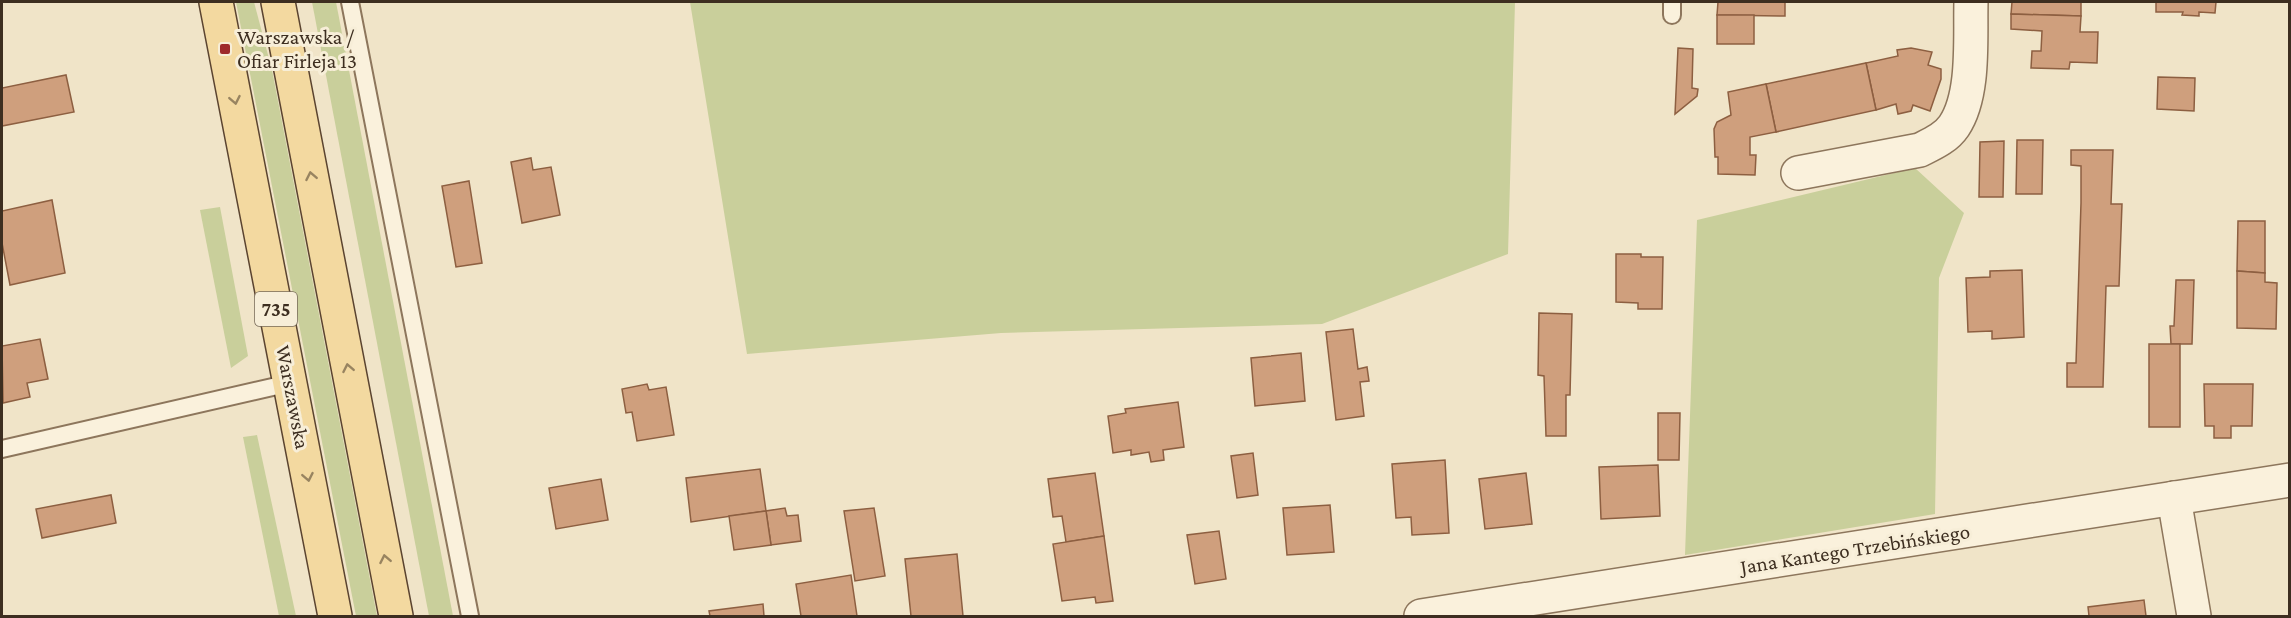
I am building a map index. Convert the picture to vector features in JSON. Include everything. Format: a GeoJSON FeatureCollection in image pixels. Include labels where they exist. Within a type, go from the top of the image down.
{"type":"FeatureCollection","features":[{"type":"Feature","properties":{"kind":"main road","name":"Warszawska"},"geometry":{"type":"LineString","coordinates":[[216,2],[335,616]]}},
{"type":"Feature","properties":{"kind":"main road"},"geometry":{"type":"LineString","coordinates":[[278,2],[396,616]]}},
{"type":"Feature","properties":{"kind":"street"},"geometry":{"type":"LineString","coordinates":[[1798,173],[1920,150],[1938,142],[1954,127],[1964,105],[1969,78],[1971,2]]}},
{"type":"Feature","properties":{"kind":"street","name":"Jana Kantego Trzebińskiego"},"geometry":{"type":"LineString","coordinates":[[1421,616],[1576,605],[2174,498],[2289,480]]}},
{"type":"Feature","properties":{"kind":"street"},"geometry":{"type":"LineString","coordinates":[[2174,498],[2194,616]]}},
{"type":"Feature","properties":{"kind":"lane"},"geometry":{"type":"LineString","coordinates":[[350,2],[470,616]]}},
{"type":"Feature","properties":{"kind":"lane"},"geometry":{"type":"LineString","coordinates":[[2,449],[290,383]]}},
{"type":"Feature","properties":{"kind":"green space"},"geometry":{"type":"Polygon","coordinates":[[[236,2],[254,2],[272,70],[377,616],[356,616],[236,2]]]}},
{"type":"Feature","properties":{"kind":"green space"},"geometry":{"type":"Polygon","coordinates":[[[312,2],[336,2],[453,616],[429,616],[312,2]]]}},
{"type":"Feature","properties":{"kind":"green space"},"geometry":{"type":"Polygon","coordinates":[[[690,2],[1515,2],[1508,254],[1322,324],[1001,333],[747,354],[690,2]]]}},
{"type":"Feature","properties":{"kind":"green space"},"geometry":{"type":"Polygon","coordinates":[[[1915,168],[1964,213],[1939,278],[1935,514],[1685,555],[1697,220],[1915,168]]]}},
{"type":"Feature","properties":{"kind":"green space"},"geometry":{"type":"Polygon","coordinates":[[[220,207],[248,356],[231,368],[200,210],[220,207]]]}},
{"type":"Feature","properties":{"kind":"green space"},"geometry":{"type":"Polygon","coordinates":[[[257,435],[296,616],[279,616],[243,437],[257,435]]]}},
{"type":"Feature","properties":{"kind":"building"},"geometry":{"type":"Polygon","coordinates":[[[1718,2],[1785,2],[1785,16],[1717,15],[1718,2]]]}},
{"type":"Feature","properties":{"kind":"building"},"geometry":{"type":"Polygon","coordinates":[[[2012,2],[2081,2],[2081,16],[2011,14],[2012,2]]]}},
{"type":"Feature","properties":{"kind":"building"},"geometry":{"type":"Polygon","coordinates":[[[2156,2],[2216,2],[2215,13],[2199,12],[2199,16],[2182,15],[2183,12],[2156,12],[2156,2]]]}},
{"type":"Feature","properties":{"kind":"building"},"geometry":{"type":"Polygon","coordinates":[[[2011,14],[2081,16],[2080,32],[2098,32],[2097,63],[2070,62],[2069,69],[2031,68],[2032,51],[2041,51],[2042,31],[2011,29],[2011,14]]]}},
{"type":"Feature","properties":{"kind":"building"},"geometry":{"type":"Polygon","coordinates":[[[1717,15],[1754,15],[1754,44],[1717,44],[1717,15]]]}},
{"type":"Feature","properties":{"kind":"building"},"geometry":{"type":"Polygon","coordinates":[[[1678,48],[1693,49],[1692,88],[1698,89],[1697,96],[1675,114],[1678,48]]]}},
{"type":"Feature","properties":{"kind":"building"},"geometry":{"type":"Polygon","coordinates":[[[1911,48],[1932,52],[1928,65],[1941,69],[1941,79],[1930,111],[1913,105],[1911,111],[1898,114],[1896,104],[1876,110],[1866,63],[1898,56],[1897,50],[1911,48]]]}},
{"type":"Feature","properties":{"kind":"building"},"geometry":{"type":"Polygon","coordinates":[[[1866,63],[1876,110],[1776,132],[1766,84],[1866,63]]]}},
{"type":"Feature","properties":{"kind":"building"},"geometry":{"type":"Polygon","coordinates":[[[66,75],[74,112],[2,126],[2,88],[66,75]]]}},
{"type":"Feature","properties":{"kind":"building"},"geometry":{"type":"Polygon","coordinates":[[[2158,77],[2195,78],[2194,111],[2157,109],[2158,77]]]}},
{"type":"Feature","properties":{"kind":"building"},"geometry":{"type":"Polygon","coordinates":[[[1766,84],[1776,132],[1750,137],[1750,155],[1756,155],[1755,175],[1718,174],[1714,129],[1717,122],[1731,115],[1728,92],[1766,84]]]}},
{"type":"Feature","properties":{"kind":"building"},"geometry":{"type":"Polygon","coordinates":[[[2017,140],[2043,140],[2042,194],[2016,194],[2017,140]]]}},
{"type":"Feature","properties":{"kind":"building"},"geometry":{"type":"Polygon","coordinates":[[[2004,141],[2003,197],[1979,197],[1980,142],[2004,141]]]}},
{"type":"Feature","properties":{"kind":"building"},"geometry":{"type":"Polygon","coordinates":[[[2071,150],[2113,150],[2111,204],[2122,204],[2119,286],[2106,286],[2103,387],[2067,387],[2067,363],[2076,363],[2081,203],[2081,166],[2071,165],[2071,150]]]}},
{"type":"Feature","properties":{"kind":"building"},"geometry":{"type":"Polygon","coordinates":[[[531,158],[533,170],[551,167],[560,215],[522,223],[511,162],[531,158]]]}},
{"type":"Feature","properties":{"kind":"building"},"geometry":{"type":"Polygon","coordinates":[[[469,181],[482,263],[456,267],[442,186],[469,181]]]}},
{"type":"Feature","properties":{"kind":"building"},"geometry":{"type":"Polygon","coordinates":[[[52,200],[65,273],[10,285],[2,243],[2,211],[52,200]]]}},
{"type":"Feature","properties":{"kind":"building"},"geometry":{"type":"Polygon","coordinates":[[[2238,221],[2265,221],[2265,273],[2237,271],[2238,221]]]}},
{"type":"Feature","properties":{"kind":"building"},"geometry":{"type":"Polygon","coordinates":[[[1616,254],[1663,257],[1662,309],[1638,309],[1638,303],[1616,302],[1616,254]]]}},
{"type":"Feature","properties":{"kind":"building"},"geometry":{"type":"Polygon","coordinates":[[[2022,270],[2024,337],[1992,339],[1992,331],[1968,332],[1966,278],[1990,277],[1990,271],[2022,270]]]}},
{"type":"Feature","properties":{"kind":"building"},"geometry":{"type":"Polygon","coordinates":[[[2237,271],[2265,273],[2265,282],[2277,283],[2276,329],[2237,328],[2237,271]]]}},
{"type":"Feature","properties":{"kind":"building"},"geometry":{"type":"Polygon","coordinates":[[[2176,280],[2194,280],[2192,344],[2171,344],[2170,326],[2174,326],[2176,280]]]}},
{"type":"Feature","properties":{"kind":"building"},"geometry":{"type":"Polygon","coordinates":[[[1539,313],[1572,314],[1570,395],[1566,395],[1566,436],[1546,436],[1544,376],[1538,375],[1539,313]]]}},
{"type":"Feature","properties":{"kind":"building"},"geometry":{"type":"Polygon","coordinates":[[[1353,329],[1358,369],[1367,367],[1369,381],[1360,382],[1364,416],[1336,420],[1326,332],[1353,329]]]}},
{"type":"Feature","properties":{"kind":"building"},"geometry":{"type":"Polygon","coordinates":[[[40,339],[48,379],[27,383],[30,397],[3,403],[2,346],[40,339]]]}},
{"type":"Feature","properties":{"kind":"building"},"geometry":{"type":"Polygon","coordinates":[[[2149,344],[2180,344],[2180,427],[2149,427],[2149,344]]]}},
{"type":"Feature","properties":{"kind":"building"},"geometry":{"type":"Polygon","coordinates":[[[1301,353],[1305,401],[1255,406],[1251,358],[1301,353]]]}},
{"type":"Feature","properties":{"kind":"building"},"geometry":{"type":"Polygon","coordinates":[[[647,384],[649,390],[666,387],[674,435],[637,441],[632,412],[626,413],[622,389],[647,384]]]}},
{"type":"Feature","properties":{"kind":"building"},"geometry":{"type":"Polygon","coordinates":[[[2204,384],[2253,384],[2252,426],[2231,426],[2231,438],[2214,438],[2214,426],[2205,426],[2204,384]]]}},
{"type":"Feature","properties":{"kind":"building"},"geometry":{"type":"Polygon","coordinates":[[[1178,402],[1184,447],[1163,450],[1164,460],[1151,462],[1149,452],[1131,455],[1131,450],[1113,453],[1108,416],[1126,413],[1125,409],[1178,402]]]}},
{"type":"Feature","properties":{"kind":"building"},"geometry":{"type":"Polygon","coordinates":[[[1658,413],[1680,413],[1679,460],[1658,460],[1658,413]]]}},
{"type":"Feature","properties":{"kind":"building"},"geometry":{"type":"Polygon","coordinates":[[[1253,453],[1258,495],[1237,498],[1231,456],[1253,453]]]}},
{"type":"Feature","properties":{"kind":"building"},"geometry":{"type":"Polygon","coordinates":[[[1445,460],[1449,533],[1412,535],[1411,517],[1396,518],[1392,464],[1445,460]]]}},
{"type":"Feature","properties":{"kind":"building"},"geometry":{"type":"Polygon","coordinates":[[[1658,465],[1660,516],[1601,519],[1599,467],[1658,465]]]}},
{"type":"Feature","properties":{"kind":"building"},"geometry":{"type":"Polygon","coordinates":[[[760,469],[766,511],[691,522],[686,478],[760,469]]]}},
{"type":"Feature","properties":{"kind":"building"},"geometry":{"type":"Polygon","coordinates":[[[1095,473],[1104,536],[1066,542],[1062,516],[1053,517],[1048,479],[1095,473]]]}},
{"type":"Feature","properties":{"kind":"building"},"geometry":{"type":"Polygon","coordinates":[[[1526,473],[1532,524],[1485,529],[1479,479],[1526,473]]]}},
{"type":"Feature","properties":{"kind":"building"},"geometry":{"type":"Polygon","coordinates":[[[601,479],[608,520],[556,529],[549,488],[601,479]]]}},
{"type":"Feature","properties":{"kind":"building"},"geometry":{"type":"Polygon","coordinates":[[[111,495],[116,523],[42,538],[36,509],[111,495]]]}},
{"type":"Feature","properties":{"kind":"building"},"geometry":{"type":"Polygon","coordinates":[[[1330,505],[1334,552],[1287,555],[1283,508],[1330,505]]]}},
{"type":"Feature","properties":{"kind":"building"},"geometry":{"type":"Polygon","coordinates":[[[785,508],[787,516],[798,515],[801,541],[771,545],[766,511],[785,508]]]}},
{"type":"Feature","properties":{"kind":"building"},"geometry":{"type":"Polygon","coordinates":[[[874,508],[885,576],[855,581],[844,511],[874,508]]]}},
{"type":"Feature","properties":{"kind":"building"},"geometry":{"type":"Polygon","coordinates":[[[766,511],[771,545],[734,550],[729,516],[766,511]]]}},
{"type":"Feature","properties":{"kind":"building"},"geometry":{"type":"Polygon","coordinates":[[[1219,531],[1226,579],[1195,584],[1187,535],[1219,531]]]}},
{"type":"Feature","properties":{"kind":"building"},"geometry":{"type":"Polygon","coordinates":[[[1104,536],[1113,601],[1096,603],[1095,597],[1062,601],[1053,544],[1104,536]]]}},
{"type":"Feature","properties":{"kind":"building"},"geometry":{"type":"Polygon","coordinates":[[[957,554],[963,616],[911,616],[905,559],[957,554]]]}},
{"type":"Feature","properties":{"kind":"building"},"geometry":{"type":"Polygon","coordinates":[[[851,575],[857,616],[801,616],[796,584],[851,575]]]}},
{"type":"Feature","properties":{"kind":"building"},"geometry":{"type":"Polygon","coordinates":[[[2144,600],[2146,616],[2089,616],[2088,607],[2144,600]]]}},
{"type":"Feature","properties":{"kind":"building"},"geometry":{"type":"Polygon","coordinates":[[[763,604],[764,616],[710,616],[709,611],[763,604]]]}},
{"type":"Feature","properties":{"kind":"place","name":"Warszawska / Ofiar Firleja 13"},"geometry":{"type":"Point","coordinates":[225,49]}}]}
